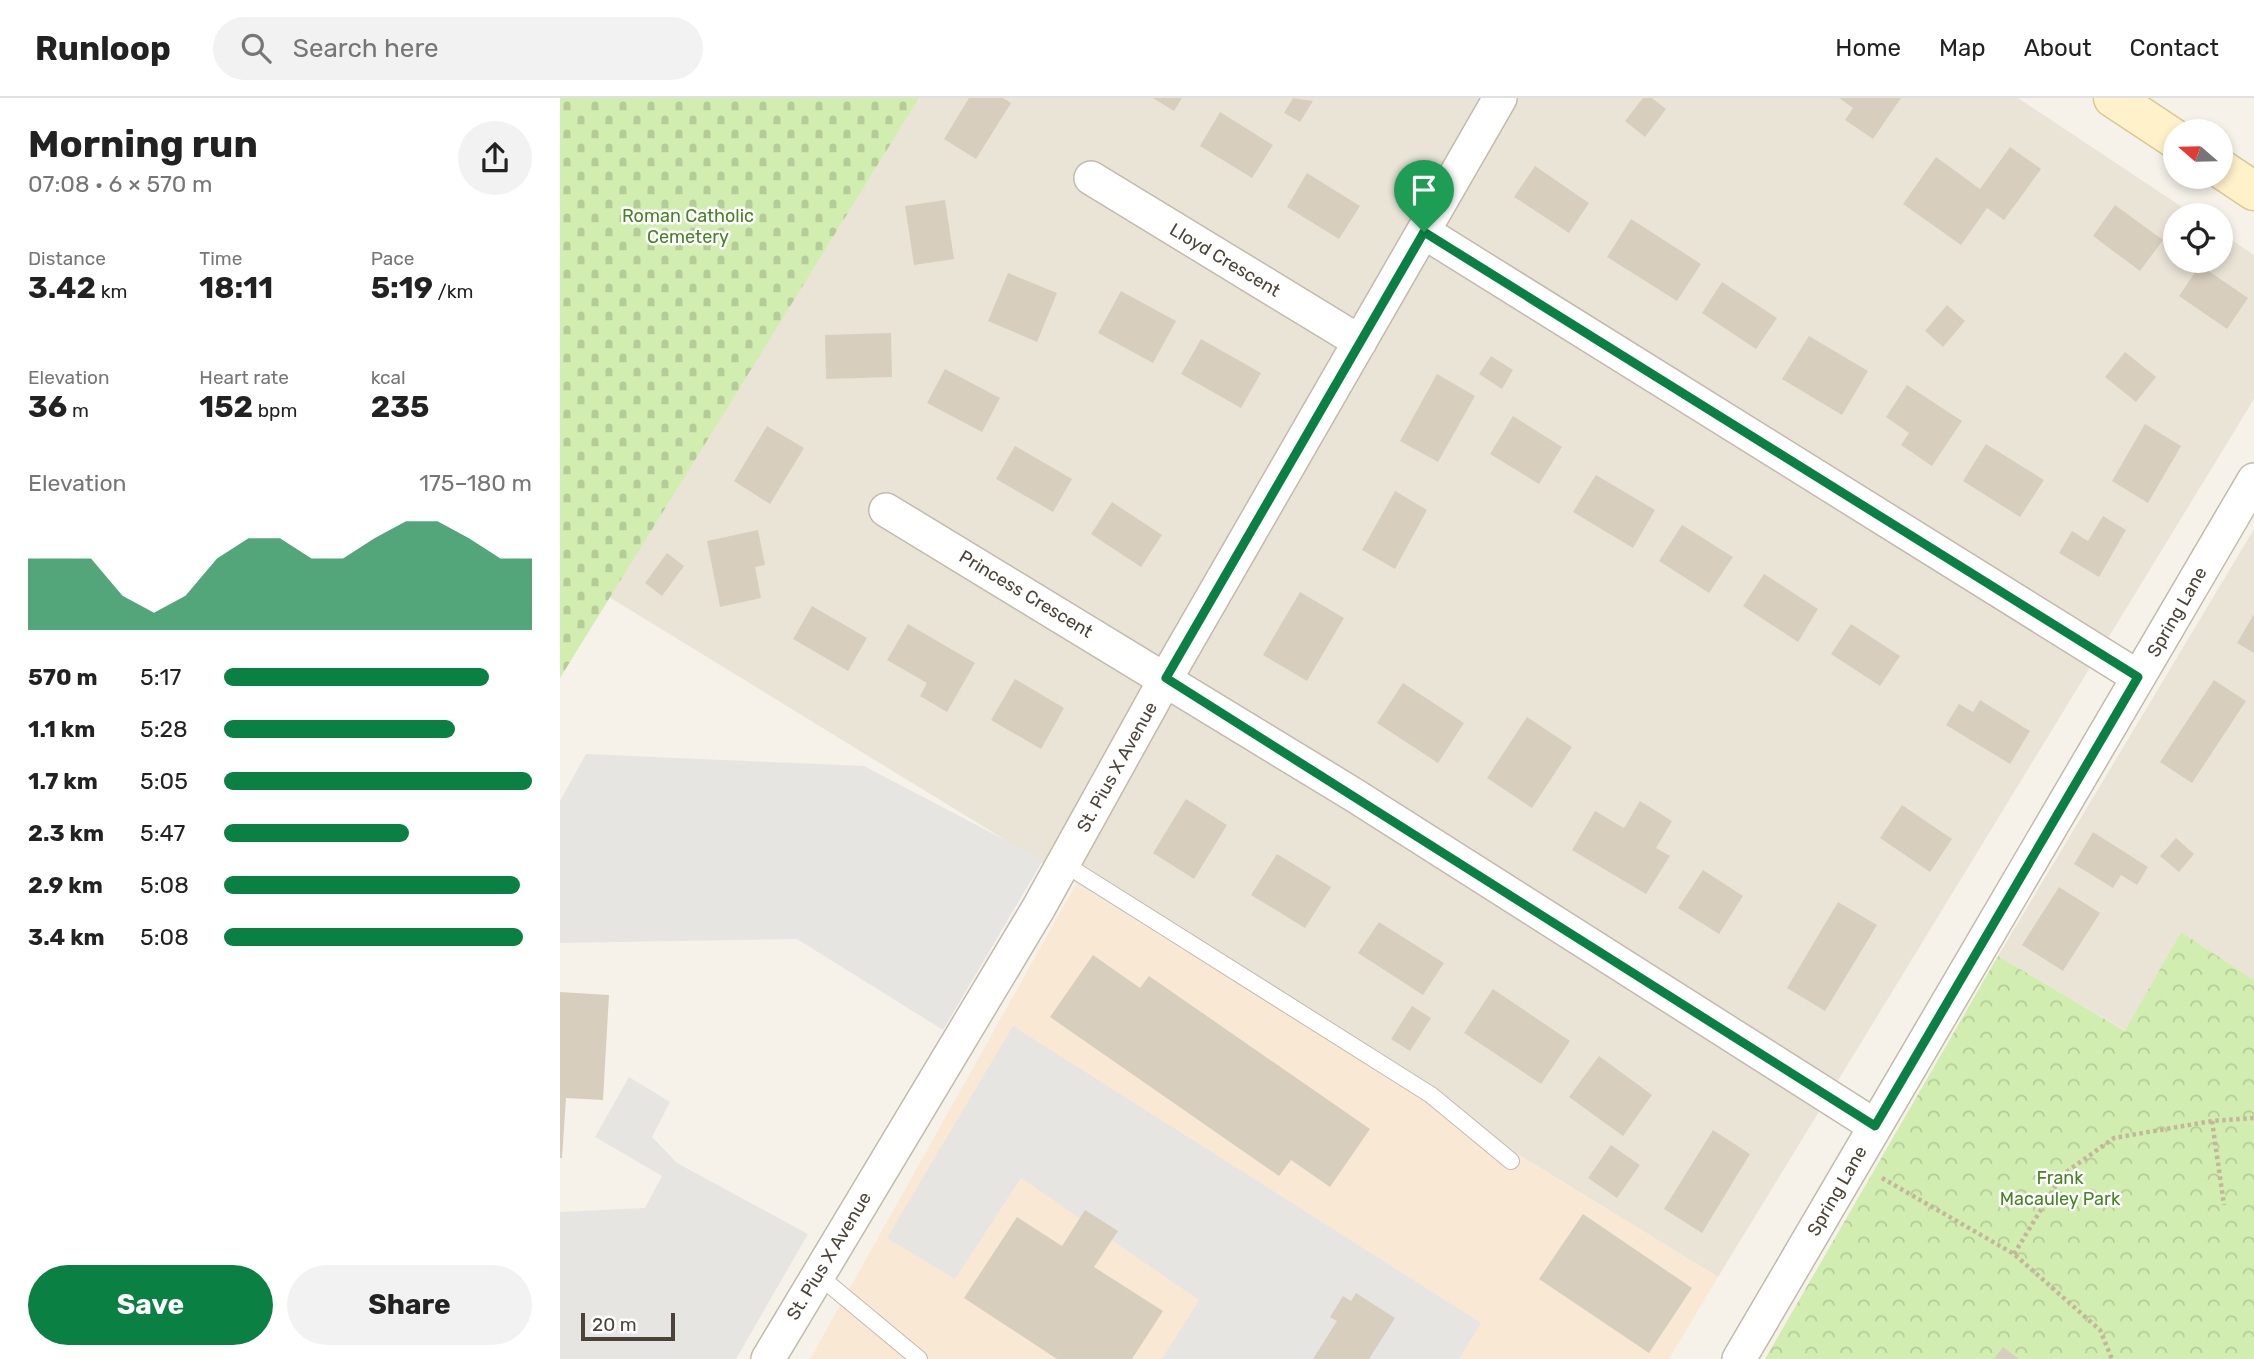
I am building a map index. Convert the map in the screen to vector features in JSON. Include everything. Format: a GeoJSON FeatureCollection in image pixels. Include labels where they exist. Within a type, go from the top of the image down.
{"type":"FeatureCollection","features":[{"type":"Feature","properties":{"kind":"street","name":"St. Pius X Avenue"},"geometry":{"type":"LineString","coordinates":[[768,1359],[1063,863],[1166,678],[1500,98]]}},
{"type":"Feature","properties":{"kind":"street"},"geometry":{"type":"LineString","coordinates":[[2113,98],[2163,131]]}},
{"type":"Feature","properties":{"kind":"street"},"geometry":{"type":"LineString","coordinates":[[2233,177],[2254,191]]}},
{"type":"Feature","properties":{"kind":"street","name":"Lloyd Crescent"},"geometry":{"type":"LineString","coordinates":[[1091,178],[1360,342]]}},
{"type":"Feature","properties":{"kind":"street"},"geometry":{"type":"LineString","coordinates":[[1424,232],[2138,677]]}},
{"type":"Feature","properties":{"kind":"street","name":"Spring Lane"},"geometry":{"type":"LineString","coordinates":[[1739,1359],[2254,480]]}},
{"type":"Feature","properties":{"kind":"street","name":"Princess Crescent"},"geometry":{"type":"LineString","coordinates":[[886,510],[1166,678],[1875,1126]]}},
{"type":"Feature","properties":{"kind":"lane"},"geometry":{"type":"LineString","coordinates":[[1063,863],[1431,1095],[1511,1161]]}},
{"type":"Feature","properties":{"kind":"lane"},"geometry":{"type":"LineString","coordinates":[[818,1275],[919,1359]]}},
{"type":"Feature","properties":{"kind":"path"},"geometry":{"type":"LineString","coordinates":[[2014,1254],[2062,1175],[2114,1139],[2212,1121],[2254,1118]]}},
{"type":"Feature","properties":{"kind":"path"},"geometry":{"type":"LineString","coordinates":[[2212,1121],[2224,1205]]}},
{"type":"Feature","properties":{"kind":"path"},"geometry":{"type":"LineString","coordinates":[[1854,1161],[2014,1254],[2099,1330],[2112,1359]]}},
{"type":"Feature","properties":{"kind":"shaded area"},"geometry":{"type":"Polygon","coordinates":[[[919,98],[2018,98],[2176,203],[2163,203],[2163,273],[2233,273],[2233,241],[2254,255],[2254,399],[1718,1277],[609,597],[919,98]]]}},
{"type":"Feature","properties":{"kind":"shaded area"},"geometry":{"type":"Polygon","coordinates":[[[2254,529],[2254,980],[2181,932],[2126,1031],[1998,956],[2254,529]]]}},
{"type":"Feature","properties":{"kind":"shaded area"},"geometry":{"type":"Polygon","coordinates":[[[586,754],[864,766],[1043,860],[943,1030],[797,939],[560,943],[560,801],[586,754]]]}},
{"type":"Feature","properties":{"kind":"shaded area"},"geometry":{"type":"Polygon","coordinates":[[[1076,884],[1718,1277],[1669,1359],[810,1359],[1076,884]]]}},
{"type":"Feature","properties":{"kind":"shaded area"},"geometry":{"type":"Polygon","coordinates":[[[1013,1026],[1481,1323],[1459,1359],[1162,1359],[1199,1300],[1021,1178],[955,1279],[887,1238],[1013,1026]]]}},
{"type":"Feature","properties":{"kind":"shaded area"},"geometry":{"type":"Polygon","coordinates":[[[629,1077],[670,1102],[652,1137],[677,1163],[808,1234],[736,1359],[560,1359],[560,1212],[645,1208],[662,1176],[595,1137],[629,1077]]]}},
{"type":"Feature","properties":{"kind":"green space","name":"Roman Catholic Cemetery"},"geometry":{"type":"Polygon","coordinates":[[[560,98],[919,98],[560,678],[560,98]]]}},
{"type":"Feature","properties":{"kind":"green space","name":"Frank Macauley Park"},"geometry":{"type":"Polygon","coordinates":[[[2181,932],[2254,980],[2254,1359],[1765,1359],[1998,956],[2125,1031],[2181,932]]]}},
{"type":"Feature","properties":{"kind":"building"},"geometry":{"type":"Polygon","coordinates":[[[969,98],[1003,98],[1011,103],[976,159],[944,139],[969,98]]]}},
{"type":"Feature","properties":{"kind":"building"},"geometry":{"type":"Polygon","coordinates":[[[1153,98],[1182,98],[1174,111],[1153,98]]]}},
{"type":"Feature","properties":{"kind":"building"},"geometry":{"type":"Polygon","coordinates":[[[1293,98],[1313,101],[1300,122],[1284,113],[1293,98]]]}},
{"type":"Feature","properties":{"kind":"building"},"geometry":{"type":"Polygon","coordinates":[[[1643,98],[1652,98],[1666,109],[1645,137],[1625,121],[1643,98]]]}},
{"type":"Feature","properties":{"kind":"building"},"geometry":{"type":"Polygon","coordinates":[[[1839,98],[1901,98],[1873,139],[1845,120],[1853,108],[1839,98]]]}},
{"type":"Feature","properties":{"kind":"building"},"geometry":{"type":"Polygon","coordinates":[[[1220,112],[1273,145],[1252,178],[1200,146],[1220,112]]]}},
{"type":"Feature","properties":{"kind":"building"},"geometry":{"type":"Polygon","coordinates":[[[2010,147],[2041,169],[2004,220],[1987,208],[1961,245],[1903,204],[1936,157],[1980,189],[2010,147]]]}},
{"type":"Feature","properties":{"kind":"building"},"geometry":{"type":"Polygon","coordinates":[[[1535,166],[1589,203],[1569,233],[1514,197],[1535,166]]]}},
{"type":"Feature","properties":{"kind":"building"},"geometry":{"type":"Polygon","coordinates":[[[1307,173],[1360,206],[1339,239],[1287,207],[1307,173]]]}},
{"type":"Feature","properties":{"kind":"building"},"geometry":{"type":"Polygon","coordinates":[[[945,200],[954,259],[914,265],[905,206],[945,200]]]}},
{"type":"Feature","properties":{"kind":"building"},"geometry":{"type":"Polygon","coordinates":[[[2115,205],[2163,240],[2140,271],[2093,236],[2115,205]]]}},
{"type":"Feature","properties":{"kind":"building"},"geometry":{"type":"Polygon","coordinates":[[[1631,219],[1701,264],[1677,301],[1607,257],[1631,219]]]}},
{"type":"Feature","properties":{"kind":"building"},"geometry":{"type":"Polygon","coordinates":[[[1008,273],[1057,293],[1037,342],[988,321],[1008,273]]]}},
{"type":"Feature","properties":{"kind":"building"},"geometry":{"type":"Polygon","coordinates":[[[2195,273],[2212,273],[2248,298],[2227,329],[2179,296],[2195,273]]]}},
{"type":"Feature","properties":{"kind":"building"},"geometry":{"type":"Polygon","coordinates":[[[1722,282],[1777,318],[1756,349],[1702,313],[1722,282]]]}},
{"type":"Feature","properties":{"kind":"building"},"geometry":{"type":"Polygon","coordinates":[[[1121,291],[1176,321],[1153,363],[1098,333],[1121,291]]]}},
{"type":"Feature","properties":{"kind":"building"},"geometry":{"type":"Polygon","coordinates":[[[1947,305],[1965,321],[1943,347],[1925,331],[1947,305]]]}},
{"type":"Feature","properties":{"kind":"building"},"geometry":{"type":"Polygon","coordinates":[[[891,333],[892,377],[826,379],[825,335],[891,333]]]}},
{"type":"Feature","properties":{"kind":"building"},"geometry":{"type":"Polygon","coordinates":[[[1809,336],[1868,371],[1842,415],[1782,379],[1809,336]]]}},
{"type":"Feature","properties":{"kind":"building"},"geometry":{"type":"Polygon","coordinates":[[[1201,339],[1261,373],[1241,408],[1181,374],[1201,339]]]}},
{"type":"Feature","properties":{"kind":"building"},"geometry":{"type":"Polygon","coordinates":[[[2125,352],[2156,377],[2136,402],[2105,377],[2125,352]]]}},
{"type":"Feature","properties":{"kind":"building"},"geometry":{"type":"Polygon","coordinates":[[[1491,356],[1513,370],[1502,389],[1479,374],[1491,356]]]}},
{"type":"Feature","properties":{"kind":"building"},"geometry":{"type":"Polygon","coordinates":[[[945,369],[1000,398],[982,432],[927,403],[945,369]]]}},
{"type":"Feature","properties":{"kind":"building"},"geometry":{"type":"Polygon","coordinates":[[[1437,374],[1475,396],[1438,462],[1400,441],[1437,374]]]}},
{"type":"Feature","properties":{"kind":"building"},"geometry":{"type":"Polygon","coordinates":[[[1907,385],[1962,421],[1932,466],[1901,445],[1909,433],[1886,417],[1907,385]]]}},
{"type":"Feature","properties":{"kind":"building"},"geometry":{"type":"Polygon","coordinates":[[[1513,416],[1562,447],[1539,484],[1490,454],[1513,416]]]}},
{"type":"Feature","properties":{"kind":"building"},"geometry":{"type":"Polygon","coordinates":[[[2145,424],[2181,446],[2148,503],[2112,481],[2145,424]]]}},
{"type":"Feature","properties":{"kind":"building"},"geometry":{"type":"Polygon","coordinates":[[[767,426],[804,448],[770,504],[734,481],[767,426]]]}},
{"type":"Feature","properties":{"kind":"building"},"geometry":{"type":"Polygon","coordinates":[[[1986,444],[2044,480],[2020,517],[1963,481],[1986,444]]]}},
{"type":"Feature","properties":{"kind":"building"},"geometry":{"type":"Polygon","coordinates":[[[1015,446],[1072,479],[1053,512],[996,479],[1015,446]]]}},
{"type":"Feature","properties":{"kind":"building"},"geometry":{"type":"Polygon","coordinates":[[[1596,475],[1655,510],[1633,548],[1573,512],[1596,475]]]}},
{"type":"Feature","properties":{"kind":"building"},"geometry":{"type":"Polygon","coordinates":[[[1395,491],[1427,510],[1395,569],[1362,550],[1395,491]]]}},
{"type":"Feature","properties":{"kind":"building"},"geometry":{"type":"Polygon","coordinates":[[[1112,502],[1162,535],[1141,567],[1091,534],[1112,502]]]}},
{"type":"Feature","properties":{"kind":"building"},"geometry":{"type":"Polygon","coordinates":[[[2103,516],[2126,530],[2099,577],[2059,553],[2072,531],[2088,541],[2103,516]]]}},
{"type":"Feature","properties":{"kind":"building"},"geometry":{"type":"Polygon","coordinates":[[[1682,525],[1733,557],[1709,593],[1659,561],[1682,525]]]}},
{"type":"Feature","properties":{"kind":"building"},"geometry":{"type":"Polygon","coordinates":[[[758,530],[765,565],[755,567],[761,598],[720,607],[707,541],[758,530]]]}},
{"type":"Feature","properties":{"kind":"building"},"geometry":{"type":"Polygon","coordinates":[[[667,553],[684,566],[662,596],[645,583],[667,553]]]}},
{"type":"Feature","properties":{"kind":"building"},"geometry":{"type":"Polygon","coordinates":[[[1764,574],[1818,609],[1798,642],[1743,606],[1764,574]]]}},
{"type":"Feature","properties":{"kind":"building"},"geometry":{"type":"Polygon","coordinates":[[[1300,592],[1344,618],[1307,681],[1263,655],[1300,592]]]}},
{"type":"Feature","properties":{"kind":"building"},"geometry":{"type":"Polygon","coordinates":[[[812,606],[867,638],[848,671],[793,639],[812,606]]]}},
{"type":"Feature","properties":{"kind":"building"},"geometry":{"type":"Polygon","coordinates":[[[2254,614],[2254,653],[2237,643],[2254,614]]]}},
{"type":"Feature","properties":{"kind":"building"},"geometry":{"type":"Polygon","coordinates":[[[908,624],[975,663],[947,712],[920,696],[927,683],[887,660],[908,624]]]}},
{"type":"Feature","properties":{"kind":"building"},"geometry":{"type":"Polygon","coordinates":[[[1851,624],[1900,656],[1880,686],[1831,654],[1851,624]]]}},
{"type":"Feature","properties":{"kind":"building"},"geometry":{"type":"Polygon","coordinates":[[[1015,679],[1064,708],[1041,749],[991,720],[1015,679]]]}},
{"type":"Feature","properties":{"kind":"building"},"geometry":{"type":"Polygon","coordinates":[[[2214,680],[2246,701],[2192,783],[2160,762],[2214,680]]]}},
{"type":"Feature","properties":{"kind":"building"},"geometry":{"type":"Polygon","coordinates":[[[1403,683],[1464,723],[1438,763],[1377,723],[1403,683]]]}},
{"type":"Feature","properties":{"kind":"building"},"geometry":{"type":"Polygon","coordinates":[[[1980,700],[2030,731],[2010,764],[1946,725],[1959,704],[1973,712],[1980,700]]]}},
{"type":"Feature","properties":{"kind":"building"},"geometry":{"type":"Polygon","coordinates":[[[1527,717],[1572,747],[1532,808],[1487,778],[1527,717]]]}},
{"type":"Feature","properties":{"kind":"building"},"geometry":{"type":"Polygon","coordinates":[[[1186,799],[1227,825],[1194,879],[1153,853],[1186,799]]]}},
{"type":"Feature","properties":{"kind":"building"},"geometry":{"type":"Polygon","coordinates":[[[1640,801],[1672,821],[1656,848],[1670,856],[1646,894],[1572,850],[1595,811],[1624,828],[1640,801]]]}},
{"type":"Feature","properties":{"kind":"building"},"geometry":{"type":"Polygon","coordinates":[[[1902,805],[1952,839],[1930,872],[1880,838],[1902,805]]]}},
{"type":"Feature","properties":{"kind":"building"},"geometry":{"type":"Polygon","coordinates":[[[2093,832],[2148,867],[2137,885],[2121,875],[2113,888],[2074,864],[2093,832]]]}},
{"type":"Feature","properties":{"kind":"building"},"geometry":{"type":"Polygon","coordinates":[[[2176,838],[2194,854],[2179,872],[2160,856],[2176,838]]]}},
{"type":"Feature","properties":{"kind":"building"},"geometry":{"type":"Polygon","coordinates":[[[1277,854],[1331,887],[1305,928],[1251,895],[1277,854]]]}},
{"type":"Feature","properties":{"kind":"building"},"geometry":{"type":"Polygon","coordinates":[[[1703,870],[1743,896],[1719,934],[1678,908],[1703,870]]]}},
{"type":"Feature","properties":{"kind":"building"},"geometry":{"type":"Polygon","coordinates":[[[2059,887],[2100,913],[2063,971],[2022,945],[2059,887]]]}},
{"type":"Feature","properties":{"kind":"building"},"geometry":{"type":"Polygon","coordinates":[[[1838,902],[1877,925],[1825,1011],[1787,988],[1838,902]]]}},
{"type":"Feature","properties":{"kind":"building"},"geometry":{"type":"Polygon","coordinates":[[[1379,922],[1444,963],[1423,995],[1358,953],[1379,922]]]}},
{"type":"Feature","properties":{"kind":"building"},"geometry":{"type":"Polygon","coordinates":[[[1093,955],[1140,988],[1149,976],[1370,1129],[1330,1187],[1291,1160],[1279,1176],[1050,1017],[1093,955]]]}},
{"type":"Feature","properties":{"kind":"building"},"geometry":{"type":"Polygon","coordinates":[[[1493,989],[1570,1041],[1541,1084],[1464,1033],[1493,989]]]}},
{"type":"Feature","properties":{"kind":"building"},"geometry":{"type":"Polygon","coordinates":[[[560,992],[609,995],[603,1100],[566,1098],[562,1158],[560,1158],[560,992]]]}},
{"type":"Feature","properties":{"kind":"building"},"geometry":{"type":"Polygon","coordinates":[[[1412,1006],[1431,1018],[1410,1051],[1391,1039],[1412,1006]]]}},
{"type":"Feature","properties":{"kind":"building"},"geometry":{"type":"Polygon","coordinates":[[[1599,1056],[1652,1095],[1623,1136],[1569,1097],[1599,1056]]]}},
{"type":"Feature","properties":{"kind":"building"},"geometry":{"type":"Polygon","coordinates":[[[1713,1130],[1750,1154],[1702,1233],[1664,1209],[1713,1130]]]}},
{"type":"Feature","properties":{"kind":"building"},"geometry":{"type":"Polygon","coordinates":[[[1611,1145],[1640,1165],[1617,1198],[1588,1178],[1611,1145]]]}},
{"type":"Feature","properties":{"kind":"building"},"geometry":{"type":"Polygon","coordinates":[[[1085,1210],[1118,1231],[1094,1267],[1163,1311],[1132,1359],[1057,1359],[964,1298],[1017,1217],[1062,1246],[1085,1210]]]}},
{"type":"Feature","properties":{"kind":"building"},"geometry":{"type":"Polygon","coordinates":[[[1583,1214],[1692,1288],[1649,1353],[1539,1279],[1583,1214]]]}},
{"type":"Feature","properties":{"kind":"building"},"geometry":{"type":"Polygon","coordinates":[[[1356,1293],[1395,1318],[1369,1359],[1313,1359],[1337,1321],[1330,1317],[1343,1296],[1351,1301],[1356,1293]]]}},
{"type":"Feature","properties":{"kind":"building"},"geometry":{"type":"Polygon","coordinates":[[[2003,1347],[2019,1359],[1994,1359],[2003,1347]]]}},
{"type":"Feature","properties":{"kind":"route"},"geometry":{"type":"LineString","coordinates":[[1424,232],[2138,677],[1875,1126],[1166,678],[1424,232]]}}]}
